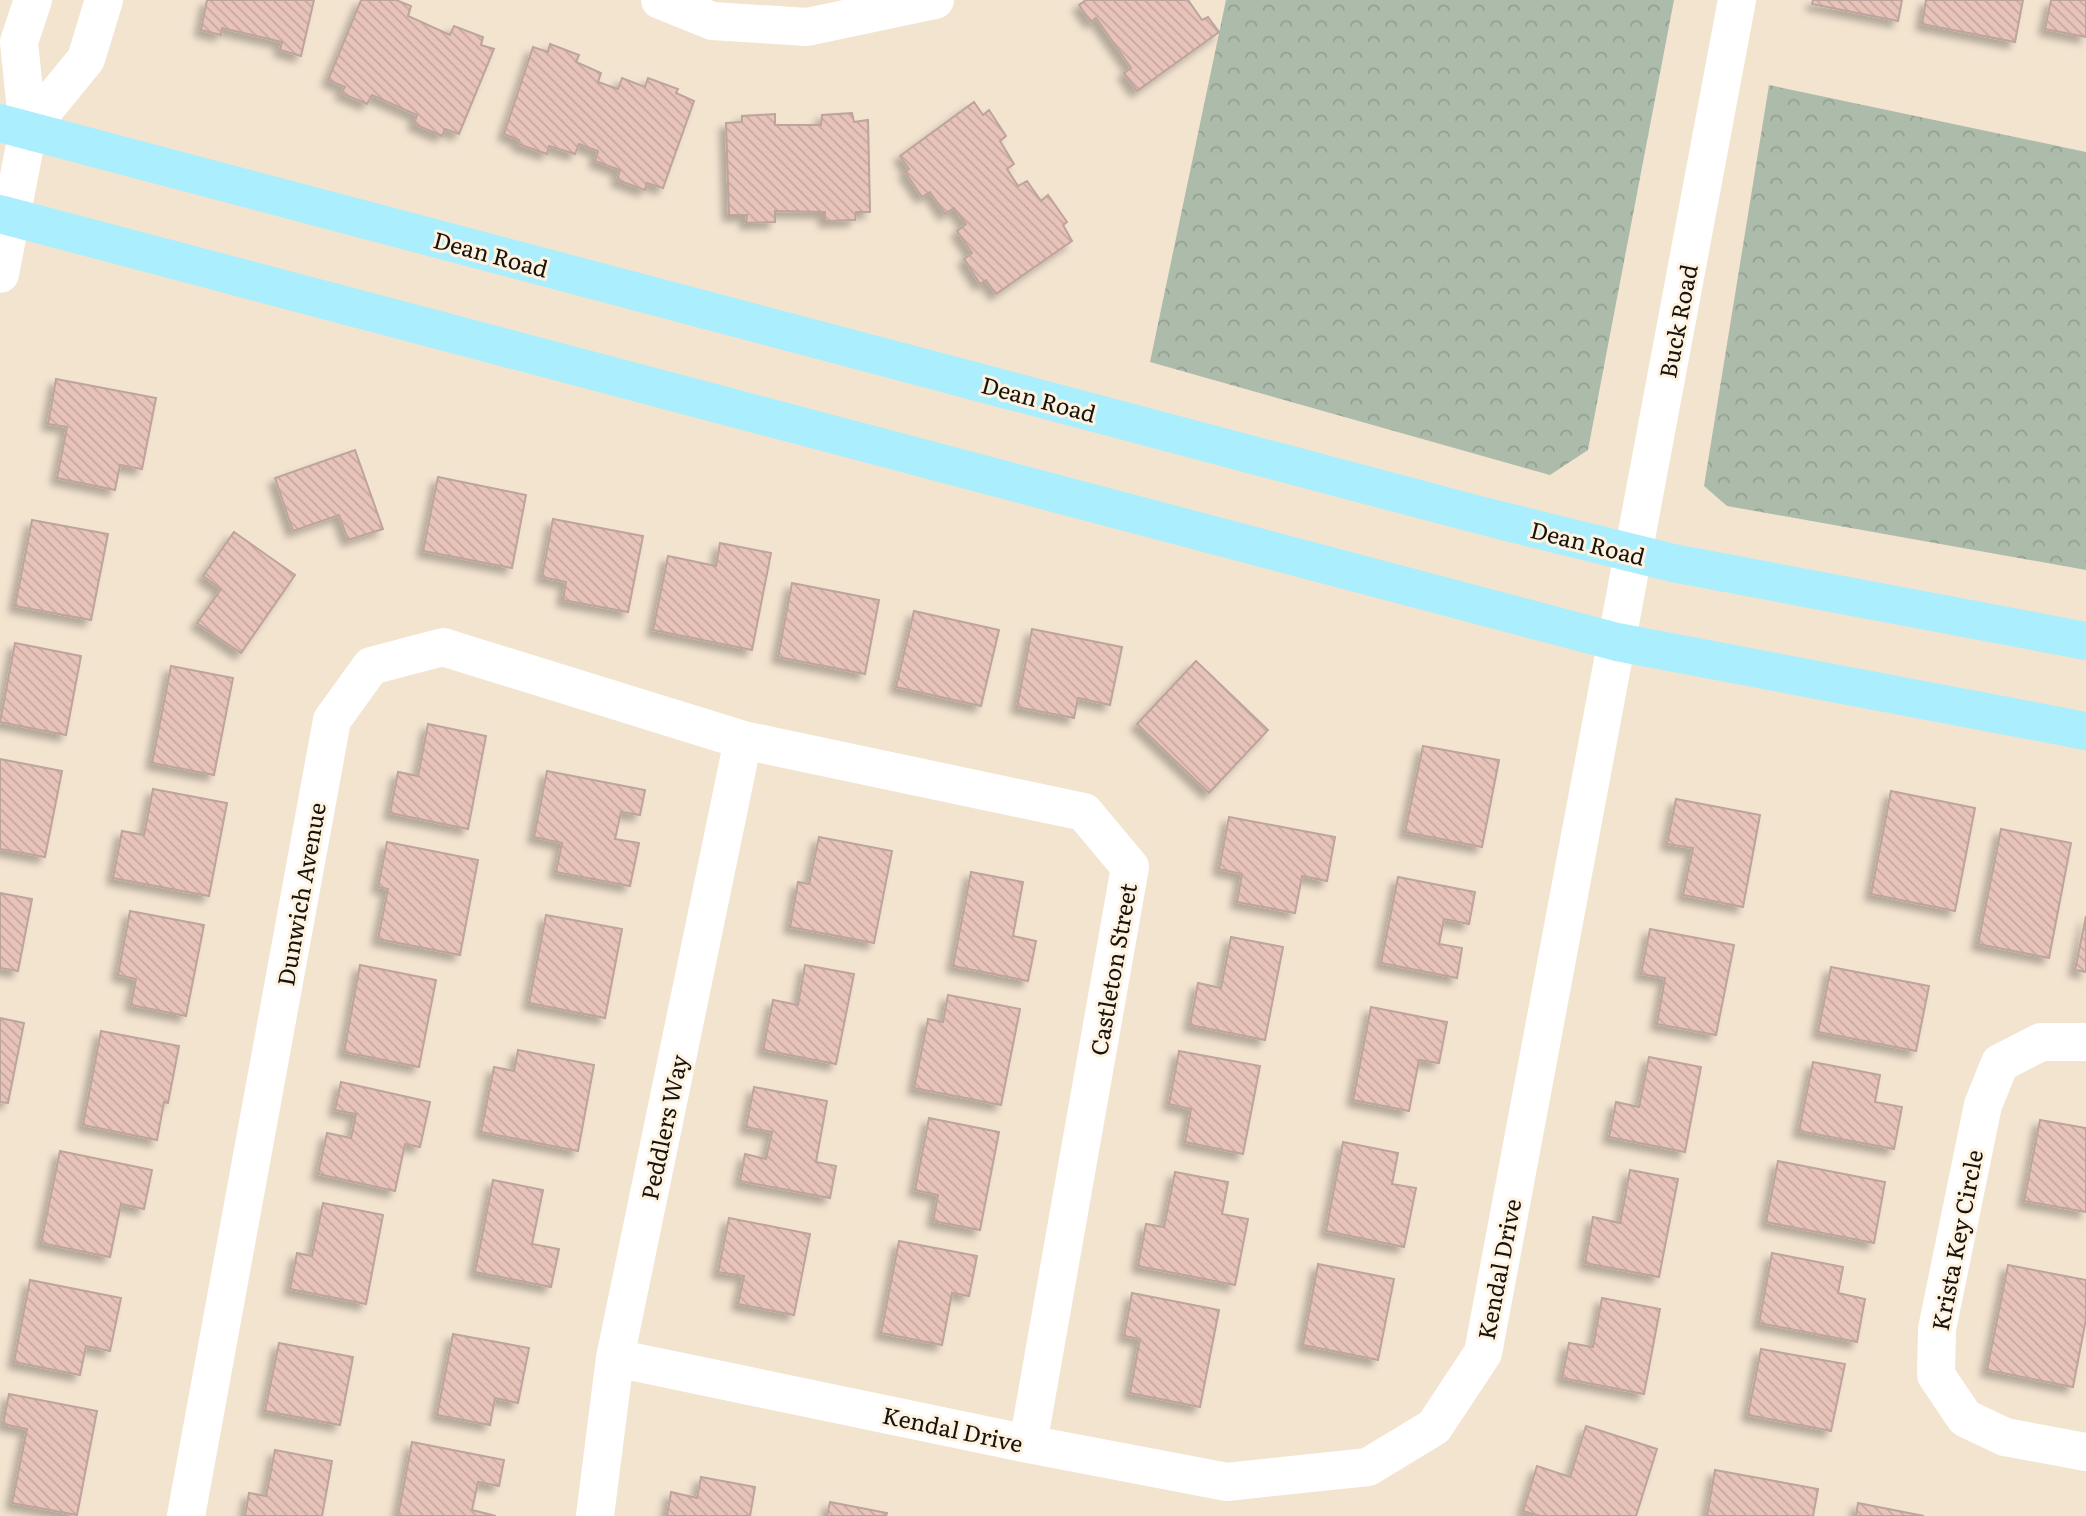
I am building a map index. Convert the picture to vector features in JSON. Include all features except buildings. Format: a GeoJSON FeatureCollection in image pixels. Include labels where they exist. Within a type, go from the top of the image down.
{"type":"FeatureCollection","features":[{"type":"Feature","properties":{"kind":"main road","name":"Dean Road"},"geometry":{"type":"LineString","coordinates":[[14,126],[1633,554],[2086,641]]}},
{"type":"Feature","properties":{"kind":"main road"},"geometry":{"type":"LineString","coordinates":[[6,216],[1617,642],[2086,731]]}},
{"type":"Feature","properties":{"kind":"street"},"geometry":{"type":"LineString","coordinates":[[0,274],[19,41],[33,0]]}},
{"type":"Feature","properties":{"kind":"street"},"geometry":{"type":"LineString","coordinates":[[14,126],[86,59],[104,0]]}},
{"type":"Feature","properties":{"kind":"street"},"geometry":{"type":"LineString","coordinates":[[660,0],[712,21],[807,27],[935,0]]}},
{"type":"Feature","properties":{"kind":"street","name":"Buck Road"},"geometry":{"type":"LineString","coordinates":[[1617,642],[1737,0]]}},
{"type":"Feature","properties":{"kind":"street","name":"Kendal Drive"},"geometry":{"type":"LineString","coordinates":[[615,1358],[1028,1444],[1227,1482],[1368,1467],[1434,1427],[1483,1353],[1617,642]]}},
{"type":"Feature","properties":{"kind":"street","name":"Dunwich Avenue"},"geometry":{"type":"LineString","coordinates":[[186,1516],[332,720],[371,666],[443,648],[743,740]]}},
{"type":"Feature","properties":{"kind":"street","name":"Castleton Street"},"geometry":{"type":"LineString","coordinates":[[743,740],[1084,811],[1130,867],[1028,1444]]}},
{"type":"Feature","properties":{"kind":"street","name":"Peddlers Way"},"geometry":{"type":"LineString","coordinates":[[595,1516],[615,1358],[743,740]]}},
{"type":"Feature","properties":{"kind":"street","name":"Krista Key Circle"},"geometry":{"type":"LineString","coordinates":[[2086,1042],[2041,1042],[2000,1063],[1983,1105],[1937,1329],[1937,1375],[1965,1418],[2005,1437],[2086,1452]]}},
{"type":"Feature","properties":{"kind":"green space"},"geometry":{"type":"Polygon","coordinates":[[[1226,0],[1674,0],[1588,450],[1550,475],[1150,362],[1226,0]]]}},
{"type":"Feature","properties":{"kind":"green space"},"geometry":{"type":"Polygon","coordinates":[[[1769,85],[2086,152],[2086,570],[1727,506],[1704,486],[1769,85]]]}}]}
